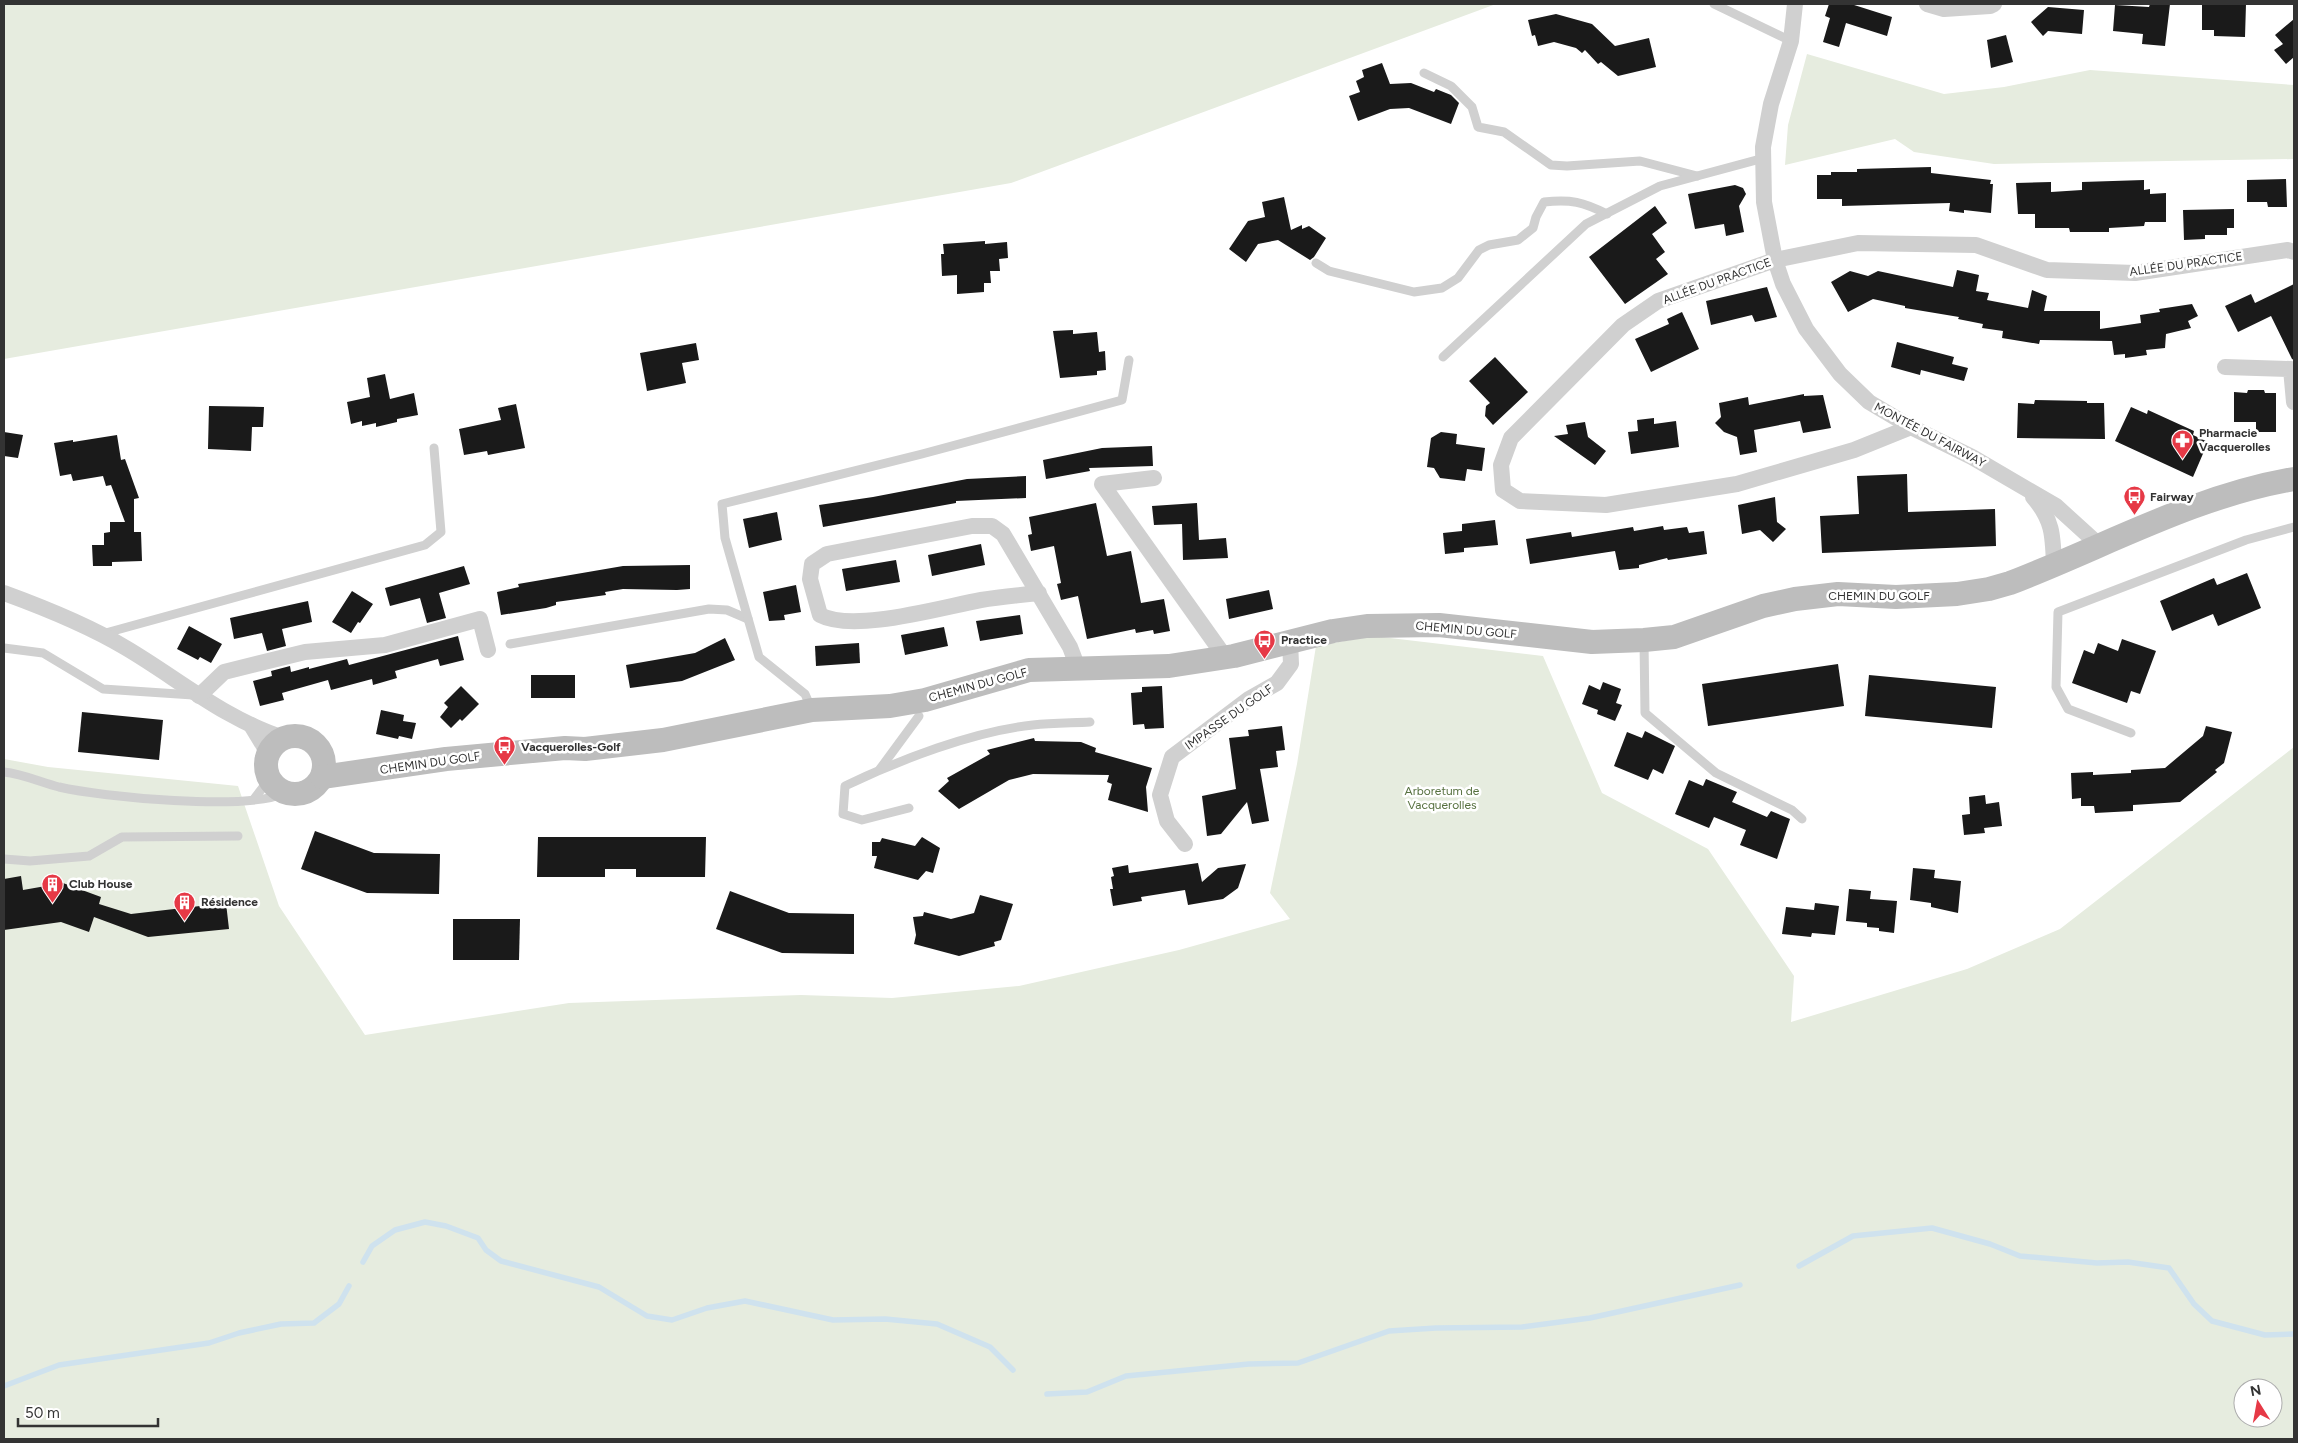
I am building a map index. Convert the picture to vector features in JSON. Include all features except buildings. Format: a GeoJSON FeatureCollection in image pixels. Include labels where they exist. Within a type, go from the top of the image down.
{"type":"FeatureCollection","features":[{"type":"Feature","properties":{"kind":"street","name":"MONTÉE DU FAIRWAY"},"geometry":{"type":"LineString","coordinates":[[1795,4],[1791,41],[1771,104],[1764,147],[1764,202],[1775,260],[1783,284],[1806,329],[1840,374],[1869,402],[1911,427],[1972,457],[2056,506],[2100,546]]}},
{"type":"Feature","properties":{"kind":"street"},"geometry":{"type":"LineString","coordinates":[[1927,4],[1944,9],[1990,6],[1994,4]]}},
{"type":"Feature","properties":{"kind":"street","name":"ALLÉE DU PRACTICE"},"geometry":{"type":"LineString","coordinates":[[1911,427],[1854,450],[1737,484],[1606,505],[1520,501],[1503,490],[1501,465],[1511,438],[1624,325],[1658,301],[1775,260],[1858,243],[1976,245],[2047,270],[2135,273],[2288,250],[2294,252]]}},
{"type":"Feature","properties":{"kind":"street"},"geometry":{"type":"LineString","coordinates":[[2224,367],[2293,368],[2294,402]]}},
{"type":"Feature","properties":{"kind":"street"},"geometry":{"type":"LineString","coordinates":[[1154,478],[1102,484],[1225,657]]}},
{"type":"Feature","properties":{"kind":"street","name":"CHEMIN DU GOLF"},"geometry":{"type":"LineString","coordinates":[[322,777],[355,774],[446,759],[565,748],[585,749],[625,746],[812,710],[890,706],[925,700],[1028,670],[1169,666],[1225,657],[1333,631],[1384,624],[1439,625],[1592,642],[1644,640],[1674,636],[1763,606],[1795,599],[1838,594],[1896,597],[1957,594],[1989,589],[2054,566],[2203,502],[2255,487],[2294,479]]}},
{"type":"Feature","properties":{"kind":"street","name":"MONTÉE DU FAIRWAY"},"geometry":{"type":"LineString","coordinates":[[2029,491],[2045,511],[2053,534],[2054,566]]}},
{"type":"Feature","properties":{"kind":"street"},"geometry":{"type":"LineString","coordinates":[[2053,534],[2063,527],[2075,523]]}},
{"type":"Feature","properties":{"kind":"street"},"geometry":{"type":"LineString","coordinates":[[1038,593],[984,600],[864,622],[827,619],[820,615],[810,579],[812,564],[827,554],[972,526],[992,526],[1003,534],[1038,593],[1070,647],[1078,668]]}},
{"type":"Feature","properties":{"kind":"street"},"geometry":{"type":"LineString","coordinates":[[4,593],[100,634],[125,647],[199,696],[251,725],[276,745]]}},
{"type":"Feature","properties":{"kind":"street"},"geometry":{"type":"LineString","coordinates":[[199,696],[224,672],[305,652],[385,645],[480,619],[488,650]]}},
{"type":"Feature","properties":{"kind":"street","name":"IMPASSE DU GOLF"},"geometry":{"type":"LineString","coordinates":[[1185,844],[1167,821],[1160,796],[1172,757],[1249,699],[1277,683],[1291,664],[1290,641]]}},
{"type":"Feature","properties":{"kind":"street"},"geometry":{"type":"LineString","coordinates":[[295,735],[305,737],[314,742],[320,750],[324,758],[322,777],[310,791],[300,794],[285,793],[272,783],[268,777],[266,769],[276,745],[295,735]]}},
{"type":"Feature","properties":{"kind":"street"},"geometry":{"type":"LineString","coordinates":[[320,750],[355,774]]}},
{"type":"Feature","properties":{"kind":"lane"},"geometry":{"type":"LineString","coordinates":[[1714,4],[1791,41]]}},
{"type":"Feature","properties":{"kind":"lane"},"geometry":{"type":"LineString","coordinates":[[1424,73],[1451,86],[1472,107],[1478,127],[1504,132],[1551,165],[1567,166],[1640,161],[1697,176]]}},
{"type":"Feature","properties":{"kind":"lane"},"geometry":{"type":"LineString","coordinates":[[1443,357],[1586,224],[1660,186],[1764,158]]}},
{"type":"Feature","properties":{"kind":"lane"},"geometry":{"type":"LineString","coordinates":[[1316,263],[1329,272],[1414,292],[1442,288],[1458,278],[1479,250],[1489,245],[1518,240],[1533,228],[1536,217],[1544,202],[1563,200],[1584,202],[1607,214]]}},
{"type":"Feature","properties":{"kind":"lane"},"geometry":{"type":"LineString","coordinates":[[812,710],[805,694],[759,657],[725,538],[722,504],[922,454],[1122,400],[1129,360]]}},
{"type":"Feature","properties":{"kind":"lane"},"geometry":{"type":"LineString","coordinates":[[100,634],[425,545],[441,532],[434,448]]}},
{"type":"Feature","properties":{"kind":"lane"},"geometry":{"type":"LineString","coordinates":[[2131,733],[2068,709],[2056,687],[2058,612],[2246,540],[2294,527]]}},
{"type":"Feature","properties":{"kind":"lane"},"geometry":{"type":"LineString","coordinates":[[510,644],[709,609],[727,610],[748,619]]}},
{"type":"Feature","properties":{"kind":"lane"},"geometry":{"type":"LineString","coordinates":[[1644,640],[1644,713],[1716,773],[1792,810],[1802,819]]}},
{"type":"Feature","properties":{"kind":"lane"},"geometry":{"type":"LineString","coordinates":[[4,648],[43,653],[103,689],[199,696]]}},
{"type":"Feature","properties":{"kind":"lane"},"geometry":{"type":"LineString","coordinates":[[880,769],[919,716]]}},
{"type":"Feature","properties":{"kind":"lane"},"geometry":{"type":"LineString","coordinates":[[909,808],[862,820],[843,814],[845,786],[880,769],[967,739],[1032,725],[1090,722]]}},
{"type":"Feature","properties":{"kind":"lane"},"geometry":{"type":"LineString","coordinates":[[4,772],[20,774],[59,787],[119,796],[202,802],[254,799],[285,793]]}},
{"type":"Feature","properties":{"kind":"lane"},"geometry":{"type":"LineString","coordinates":[[254,799],[268,777]]}},
{"type":"Feature","properties":{"kind":"lane"},"geometry":{"type":"LineString","coordinates":[[4,859],[30,861],[89,856],[122,837],[238,836]]}},
{"type":"Feature","properties":{"kind":"green space"},"geometry":{"type":"Polygon","coordinates":[[[4,4],[1496,4],[1011,183],[4,359],[4,4]]]}},
{"type":"Feature","properties":{"kind":"green space"},"geometry":{"type":"Polygon","coordinates":[[[1807,54],[1944,94],[2004,87],[2090,70],[2294,85],[2294,159],[1994,164],[1914,152],[1895,139],[1785,165],[1788,125],[1807,54]]]}},
{"type":"Feature","properties":{"kind":"green space","name":"Arboretum de Vacquerolles"},"geometry":{"type":"Polygon","coordinates":[[[1373,636],[1543,656],[1602,793],[1708,849],[1794,976],[1791,1022],[1967,969],[2060,929],[2294,747],[2294,1439],[4,1439],[4,759],[48,767],[238,786],[279,906],[365,1035],[569,1003],[801,995],[892,998],[1019,986],[1179,950],[1290,919],[1270,893],[1297,764],[1316,646],[1373,636]]]}},
{"type":"Feature","properties":{"kind":"waterway"},"geometry":{"type":"LineString","coordinates":[[363,1262],[372,1246],[395,1230],[425,1222],[446,1226],[478,1238],[486,1250],[501,1261],[599,1287],[647,1316],[672,1320],[707,1308],[745,1301],[833,1320],[885,1319],[937,1324],[990,1347],[1013,1370]]}},
{"type":"Feature","properties":{"kind":"waterway"},"geometry":{"type":"LineString","coordinates":[[1799,1266],[1853,1236],[1932,1228],[1990,1244],[2020,1256],[2097,1263],[2128,1262],[2169,1268],[2194,1304],[2212,1321],[2265,1335],[2294,1334]]}},
{"type":"Feature","properties":{"kind":"waterway"},"geometry":{"type":"LineString","coordinates":[[1047,1394],[1087,1392],[1126,1376],[1249,1364],[1298,1363],[1389,1331],[1436,1328],[1522,1327],[1590,1318],[1740,1285]]}},
{"type":"Feature","properties":{"kind":"waterway"},"geometry":{"type":"LineString","coordinates":[[4,1386],[59,1365],[209,1343],[239,1333],[281,1324],[314,1323],[339,1304],[349,1286]]}},
{"type":"Feature","properties":{"kind":"place","name":"Pharmacie Vacquerolles"},"geometry":{"type":"Point","coordinates":[2183,459]}},
{"type":"Feature","properties":{"kind":"place","name":"Fairway"},"geometry":{"type":"Point","coordinates":[2134,516]}},
{"type":"Feature","properties":{"kind":"place","name":"Practice"},"geometry":{"type":"Point","coordinates":[1265,659]}},
{"type":"Feature","properties":{"kind":"place","name":"Vacquerolles-Golf"},"geometry":{"type":"Point","coordinates":[505,766]}},
{"type":"Feature","properties":{"kind":"place","name":"Club House"},"geometry":{"type":"Point","coordinates":[53,903]}},
{"type":"Feature","properties":{"kind":"place","name":"Résidence"},"geometry":{"type":"Point","coordinates":[185,921]}}]}
